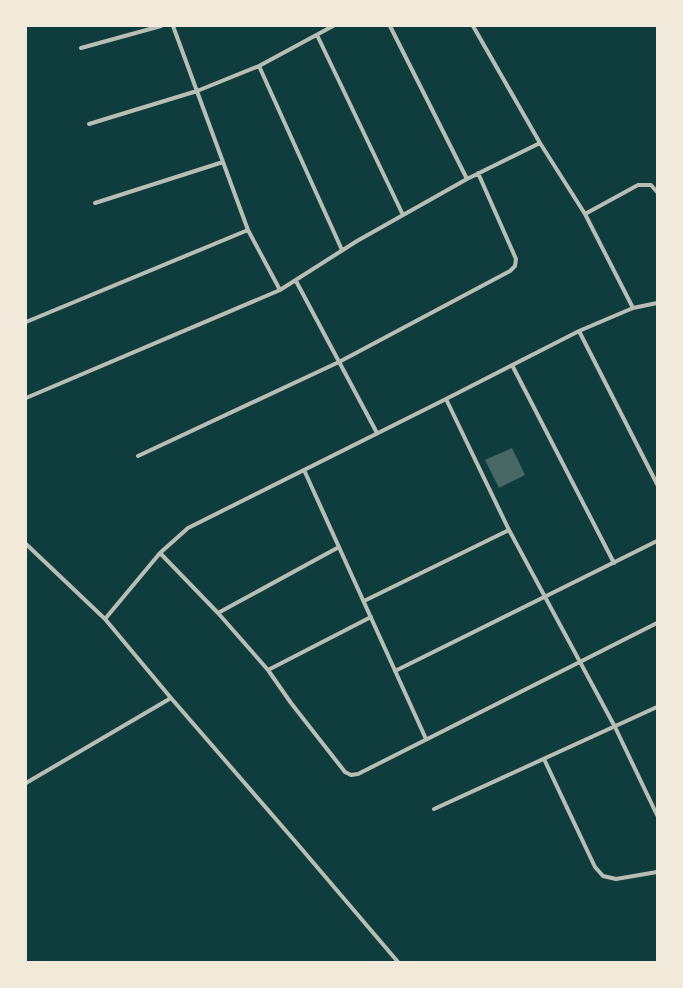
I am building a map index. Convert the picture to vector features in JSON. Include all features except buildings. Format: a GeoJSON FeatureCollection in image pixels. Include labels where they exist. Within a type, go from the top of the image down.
{"type":"FeatureCollection","features":[{"type":"Feature","properties":{"kind":"street"},"geometry":{"type":"LineString","coordinates":[[81,48],[161,26]]}},
{"type":"Feature","properties":{"kind":"street"},"geometry":{"type":"LineString","coordinates":[[173,26],[248,230],[280,290]]}},
{"type":"Feature","properties":{"kind":"street"},"geometry":{"type":"LineString","coordinates":[[89,124],[197,91],[259,66],[333,26]]}},
{"type":"Feature","properties":{"kind":"street"},"geometry":{"type":"LineString","coordinates":[[390,26],[467,179]]}},
{"type":"Feature","properties":{"kind":"street"},"geometry":{"type":"LineString","coordinates":[[473,26],[540,143],[585,214],[633,308]]}},
{"type":"Feature","properties":{"kind":"street"},"geometry":{"type":"LineString","coordinates":[[317,35],[403,216]]}},
{"type":"Feature","properties":{"kind":"street"},"geometry":{"type":"LineString","coordinates":[[259,66],[342,250]]}},
{"type":"Feature","properties":{"kind":"street"},"geometry":{"type":"LineString","coordinates":[[26,398],[280,290],[342,250],[467,179],[540,143]]}},
{"type":"Feature","properties":{"kind":"street"},"geometry":{"type":"LineString","coordinates":[[95,203],[223,162]]}},
{"type":"Feature","properties":{"kind":"street"},"geometry":{"type":"LineString","coordinates":[[138,456],[339,362],[510,271],[515,266],[516,258],[478,174]]}},
{"type":"Feature","properties":{"kind":"street"},"geometry":{"type":"LineString","coordinates":[[585,214],[638,185],[651,185],[657,192]]}},
{"type":"Feature","properties":{"kind":"street"},"geometry":{"type":"LineString","coordinates":[[26,322],[248,230]]}},
{"type":"Feature","properties":{"kind":"street"},"geometry":{"type":"LineString","coordinates":[[296,281],[377,433]]}},
{"type":"Feature","properties":{"kind":"street"},"geometry":{"type":"LineString","coordinates":[[105,618],[160,553],[188,528],[579,331],[633,308],[656,304],[657,309]]}},
{"type":"Feature","properties":{"kind":"street"},"geometry":{"type":"LineString","coordinates":[[579,331],[657,484]]}},
{"type":"Feature","properties":{"kind":"street"},"geometry":{"type":"LineString","coordinates":[[512,365],[614,562]]}},
{"type":"Feature","properties":{"kind":"street"},"geometry":{"type":"LineString","coordinates":[[446,399],[509,530],[615,727],[657,815]]}},
{"type":"Feature","properties":{"kind":"street"},"geometry":{"type":"LineString","coordinates":[[304,470],[426,739]]}},
{"type":"Feature","properties":{"kind":"street"},"geometry":{"type":"LineString","coordinates":[[364,601],[509,530]]}},
{"type":"Feature","properties":{"kind":"street"},"geometry":{"type":"LineString","coordinates":[[396,671],[657,541]]}},
{"type":"Feature","properties":{"kind":"street"},"geometry":{"type":"LineString","coordinates":[[26,544],[105,618],[171,698],[398,962]]}},
{"type":"Feature","properties":{"kind":"street"},"geometry":{"type":"LineString","coordinates":[[218,613],[339,547]]}},
{"type":"Feature","properties":{"kind":"street"},"geometry":{"type":"LineString","coordinates":[[160,553],[218,613],[268,670],[292,704],[345,772],[351,775],[358,774],[657,623]]}},
{"type":"Feature","properties":{"kind":"street"},"geometry":{"type":"LineString","coordinates":[[268,670],[371,617]]}},
{"type":"Feature","properties":{"kind":"street"},"geometry":{"type":"LineString","coordinates":[[26,783],[171,698]]}},
{"type":"Feature","properties":{"kind":"street"},"geometry":{"type":"LineString","coordinates":[[434,809],[657,707]]}},
{"type":"Feature","properties":{"kind":"street"},"geometry":{"type":"LineString","coordinates":[[544,759],[595,867],[603,876],[616,879],[657,872]]}}]}
